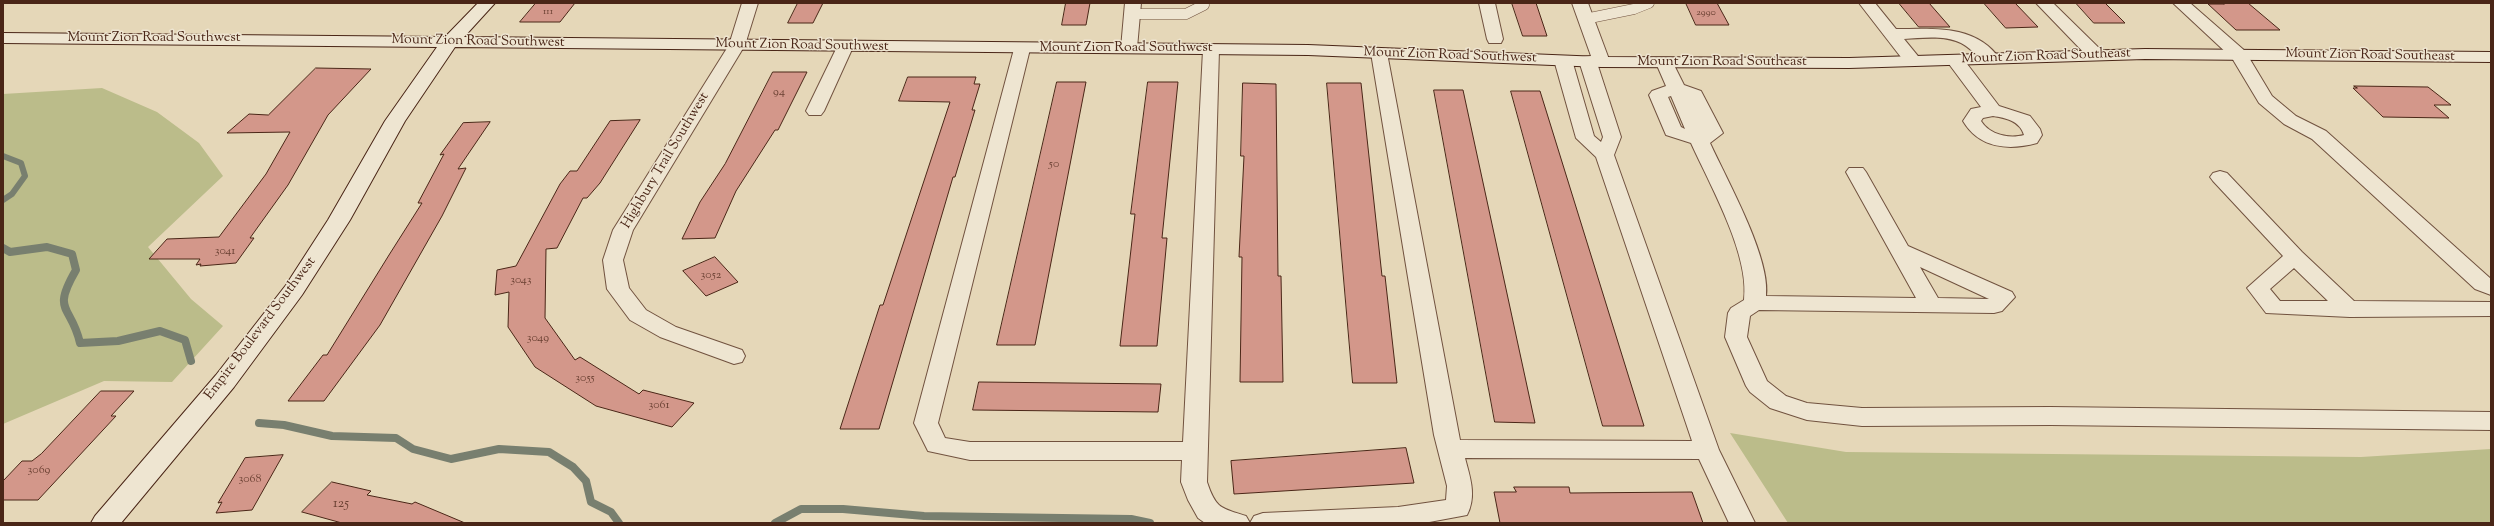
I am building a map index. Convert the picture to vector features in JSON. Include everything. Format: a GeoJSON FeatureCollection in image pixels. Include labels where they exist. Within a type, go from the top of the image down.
{"type":"FeatureCollection","features":[{"type":"Feature","properties":{"kind":"street","name":"Empire Boulevard Southwest"},"geometry":{"type":"LineString","coordinates":[[105,523],[225,381],[294,290],[339,220],[395,121],[450,42],[487,3]]}},
{"type":"Feature","properties":{"kind":"street","name":"Highbury Trail Southwest"},"geometry":{"type":"LineString","coordinates":[[734,356],[668,332],[638,315],[618,289],[613,260],[623,230],[737,45],[750,3]]}},
{"type":"Feature","properties":{"kind":"street"},"geometry":{"type":"LineString","coordinates":[[1487,3],[1494,38]]}},
{"type":"Feature","properties":{"kind":"street"},"geometry":{"type":"LineString","coordinates":[[1867,3],[1913,61]]}},
{"type":"Feature","properties":{"kind":"street"},"geometry":{"type":"LineString","coordinates":[[2044,3],[2097,56]]}},
{"type":"Feature","properties":{"kind":"street"},"geometry":{"type":"LineString","coordinates":[[2181,3],[2239,55],[2264,99],[2290,120],[2319,135],[2483,284],[2491,288]]}},
{"type":"Feature","properties":{"kind":"street"},"geometry":{"type":"LineString","coordinates":[[1129,48],[1133,9]]}},
{"type":"Feature","properties":{"kind":"street"},"geometry":{"type":"LineString","coordinates":[[1582,11],[1612,137],[1605,155]]}},
{"type":"Feature","properties":{"kind":"street"},"geometry":{"type":"LineString","coordinates":[[1891,34],[1937,34],[1960,38],[1974,43],[1991,59]]}},
{"type":"Feature","properties":{"kind":"street","name":"Mount Zion Road Southwest"},"geometry":{"type":"LineString","coordinates":[[3,38],[1022,49],[1129,48],[1378,53],[1595,62]]}},
{"type":"Feature","properties":{"kind":"street"},"geometry":{"type":"LineString","coordinates":[[815,111],[845,47]]}},
{"type":"Feature","properties":{"kind":"street"},"geometry":{"type":"LineString","coordinates":[[1022,49],[926,423],[938,445],[970,452],[1195,451]]}},
{"type":"Feature","properties":{"kind":"street"},"geometry":{"type":"LineString","coordinates":[[1211,50],[1194,482],[1202,506],[1216,519],[1237,523]]}},
{"type":"Feature","properties":{"kind":"street"},"geometry":{"type":"LineString","coordinates":[[1263,523],[1398,517],[1458,508],[1460,486],[1451,448],[1446,435],[1378,53]]}},
{"type":"Feature","properties":{"kind":"street","name":"Mount Zion Road Southeast"},"geometry":{"type":"LineString","coordinates":[[1595,62],[1665,63],[1913,61],[2097,56],[2239,55],[2491,57]]}},
{"type":"Feature","properties":{"kind":"street"},"geometry":{"type":"LineString","coordinates":[[1563,60],[1585,138],[1605,155],[1707,450],[1742,523]]}},
{"type":"Feature","properties":{"kind":"street"},"geometry":{"type":"LineString","coordinates":[[1955,60],[1993,111]]}},
{"type":"Feature","properties":{"kind":"street"},"geometry":{"type":"LineString","coordinates":[[1665,63],[1676,88],[1697,115],[1701,140],[1750,253],[1756,289],[1754,303]]}},
{"type":"Feature","properties":{"kind":"street"},"geometry":{"type":"LineString","coordinates":[[1676,88],[1658,95],[1666,115],[1674,131],[1701,140]]}},
{"type":"Feature","properties":{"kind":"street"},"geometry":{"type":"LineString","coordinates":[[1666,115],[1697,115]]}},
{"type":"Feature","properties":{"kind":"street"},"geometry":{"type":"LineString","coordinates":[[1856,172],[1898,249],[1931,305]]}},
{"type":"Feature","properties":{"kind":"street"},"geometry":{"type":"LineString","coordinates":[[2220,176],[2295,257],[2350,310]]}},
{"type":"Feature","properties":{"kind":"street"},"geometry":{"type":"LineString","coordinates":[[1898,249],[2004,297],[1994,306],[1754,303],[1739,313],[1736,337],[1758,386],[1778,402],[1807,412],[1862,417],[2050,416],[2491,421]]}},
{"type":"Feature","properties":{"kind":"street"},"geometry":{"type":"LineString","coordinates":[[2295,257],[2258,288],[2274,308],[2350,310],[2491,309]]}},
{"type":"Feature","properties":{"kind":"street"},"geometry":{"type":"LineString","coordinates":[[1451,448],[1707,450]]}},
{"type":"Feature","properties":{"kind":"lane"},"geometry":{"type":"LineString","coordinates":[[1582,11],[1634,9],[1649,3]]}},
{"type":"Feature","properties":{"kind":"lane"},"geometry":{"type":"LineString","coordinates":[[1133,9],[1186,14],[1204,6]]}},
{"type":"Feature","properties":{"kind":"green space"},"geometry":{"type":"Polygon","coordinates":[[[102,88],[157,112],[199,143],[223,176],[148,247],[191,299],[223,326],[172,382],[104,381],[3,424],[3,94],[102,88]]]}},
{"type":"Feature","properties":{"kind":"green space"},"geometry":{"type":"Polygon","coordinates":[[[1730,433],[1846,452],[2361,457],[2491,449],[2491,523],[1788,523],[1730,433]]]}},
{"type":"Feature","properties":{"kind":"building"},"geometry":{"type":"Polygon","coordinates":[[[536,3],[575,3],[560,22],[520,22],[536,3]]]}},
{"type":"Feature","properties":{"kind":"building"},"geometry":{"type":"Polygon","coordinates":[[[798,3],[823,3],[813,23],[788,23],[798,3]]]}},
{"type":"Feature","properties":{"kind":"building"},"geometry":{"type":"Polygon","coordinates":[[[1066,3],[1090,3],[1086,25],[1062,25],[1066,3]]]}},
{"type":"Feature","properties":{"kind":"building"},"geometry":{"type":"Polygon","coordinates":[[[1512,3],[1536,3],[1547,36],[1523,36],[1512,3]]]}},
{"type":"Feature","properties":{"kind":"building"},"geometry":{"type":"Polygon","coordinates":[[[1686,3],[1717,3],[1729,25],[1696,25],[1686,3]]]}},
{"type":"Feature","properties":{"kind":"building"},"geometry":{"type":"Polygon","coordinates":[[[1899,3],[1929,3],[1950,27],[1919,27],[1899,3]]]}},
{"type":"Feature","properties":{"kind":"building"},"geometry":{"type":"Polygon","coordinates":[[[1984,3],[2015,3],[2038,27],[2006,28],[1984,3]]]}},
{"type":"Feature","properties":{"kind":"building"},"geometry":{"type":"Polygon","coordinates":[[[2076,3],[2105,3],[2125,23],[2094,23],[2076,3]]]}},
{"type":"Feature","properties":{"kind":"building"},"geometry":{"type":"Polygon","coordinates":[[[2222,3],[2248,3],[2280,30],[2236,30],[2208,4],[2224,4],[2222,3]]]}},
{"type":"Feature","properties":{"kind":"building"},"geometry":{"type":"Polygon","coordinates":[[[316,68],[371,69],[328,115],[288,185],[250,238],[254,238],[236,263],[200,266],[201,264],[196,265],[200,259],[149,259],[167,239],[219,237],[266,174],[290,132],[227,133],[249,114],[268,115],[316,68]]]}},
{"type":"Feature","properties":{"kind":"building"},"geometry":{"type":"Polygon","coordinates":[[[773,72],[807,72],[778,130],[775,130],[736,191],[715,238],[682,239],[700,202],[725,164],[773,72]]]}},
{"type":"Feature","properties":{"kind":"building"},"geometry":{"type":"Polygon","coordinates":[[[908,77],[976,77],[974,84],[980,84],[972,110],[975,110],[955,177],[953,177],[879,429],[840,429],[880,305],[883,305],[950,102],[899,101],[908,77]]]}},
{"type":"Feature","properties":{"kind":"building"},"geometry":{"type":"Polygon","coordinates":[[[1057,82],[1086,82],[1035,345],[997,345],[1057,82]]]}},
{"type":"Feature","properties":{"kind":"building"},"geometry":{"type":"Polygon","coordinates":[[[1148,82],[1178,82],[1162,238],[1167,238],[1157,346],[1120,346],[1135,214],[1131,214],[1148,82]]]}},
{"type":"Feature","properties":{"kind":"building"},"geometry":{"type":"Polygon","coordinates":[[[1243,83],[1276,84],[1278,276],[1281,276],[1283,382],[1240,382],[1242,257],[1239,257],[1244,156],[1241,156],[1243,83]]]}},
{"type":"Feature","properties":{"kind":"building"},"geometry":{"type":"Polygon","coordinates":[[[1327,83],[1361,83],[1382,276],[1385,276],[1397,383],[1353,383],[1327,83]]]}},
{"type":"Feature","properties":{"kind":"building"},"geometry":{"type":"Polygon","coordinates":[[[2354,86],[2428,87],[2451,105],[2434,105],[2449,118],[2383,117],[2353,88],[2357,88],[2354,86]]]}},
{"type":"Feature","properties":{"kind":"building"},"geometry":{"type":"Polygon","coordinates":[[[1434,90],[1463,90],[1535,423],[1495,422],[1434,90]]]}},
{"type":"Feature","properties":{"kind":"building"},"geometry":{"type":"Polygon","coordinates":[[[1511,91],[1540,91],[1644,426],[1603,426],[1511,91]]]}},
{"type":"Feature","properties":{"kind":"building"},"geometry":{"type":"Polygon","coordinates":[[[640,120],[600,183],[587,198],[583,198],[557,248],[546,249],[545,318],[575,360],[580,357],[639,394],[643,390],[694,403],[672,427],[596,406],[535,367],[508,327],[509,292],[495,295],[497,270],[516,266],[560,184],[570,171],[577,171],[610,121],[640,120]]]}},
{"type":"Feature","properties":{"kind":"building"},"geometry":{"type":"Polygon","coordinates":[[[490,122],[458,169],[466,168],[442,216],[380,325],[324,401],[288,401],[323,355],[327,355],[422,203],[418,203],[444,154],[440,155],[463,123],[490,122]]]}},
{"type":"Feature","properties":{"kind":"building"},"geometry":{"type":"Polygon","coordinates":[[[715,257],[738,282],[706,296],[683,271],[715,257]]]}},
{"type":"Feature","properties":{"kind":"building"},"geometry":{"type":"Polygon","coordinates":[[[979,382],[1161,384],[1158,412],[973,410],[979,382]]]}},
{"type":"Feature","properties":{"kind":"building"},"geometry":{"type":"Polygon","coordinates":[[[101,391],[134,391],[111,416],[116,416],[38,500],[3,500],[3,481],[22,461],[32,461],[41,454],[101,391]]]}},
{"type":"Feature","properties":{"kind":"building"},"geometry":{"type":"Polygon","coordinates":[[[1406,448],[1414,483],[1234,494],[1231,461],[1406,448]]]}},
{"type":"Feature","properties":{"kind":"building"},"geometry":{"type":"Polygon","coordinates":[[[283,455],[252,510],[216,513],[222,502],[218,503],[245,458],[283,455]]]}},
{"type":"Feature","properties":{"kind":"building"},"geometry":{"type":"Polygon","coordinates":[[[332,482],[371,491],[367,495],[412,504],[415,502],[465,523],[342,523],[302,512],[332,482]]]}},
{"type":"Feature","properties":{"kind":"building"},"geometry":{"type":"Polygon","coordinates":[[[1514,487],[1569,487],[1570,493],[1692,492],[1703,523],[1500,523],[1494,492],[1516,492],[1514,487]]]}},
{"type":"Feature","properties":{"kind":"waterway"},"geometry":{"type":"LineString","coordinates":[[3,156],[21,163],[25,176],[12,194],[3,200]]}},
{"type":"Feature","properties":{"kind":"waterway"},"geometry":{"type":"LineString","coordinates":[[3,248],[10,252],[47,247],[72,254],[76,270],[65,294],[64,302],[65,308],[76,330],[80,343],[118,341],[160,331],[185,340],[191,361]]}},
{"type":"Feature","properties":{"kind":"waterway"},"geometry":{"type":"LineString","coordinates":[[259,423],[284,425],[332,436],[396,438],[413,449],[451,459],[499,449],[549,452],[573,467],[586,481],[591,502],[611,512],[619,523]]}},
{"type":"Feature","properties":{"kind":"waterway"},"geometry":{"type":"LineString","coordinates":[[775,523],[801,509],[843,509],[924,516],[1131,519],[1150,523]]}}]}
